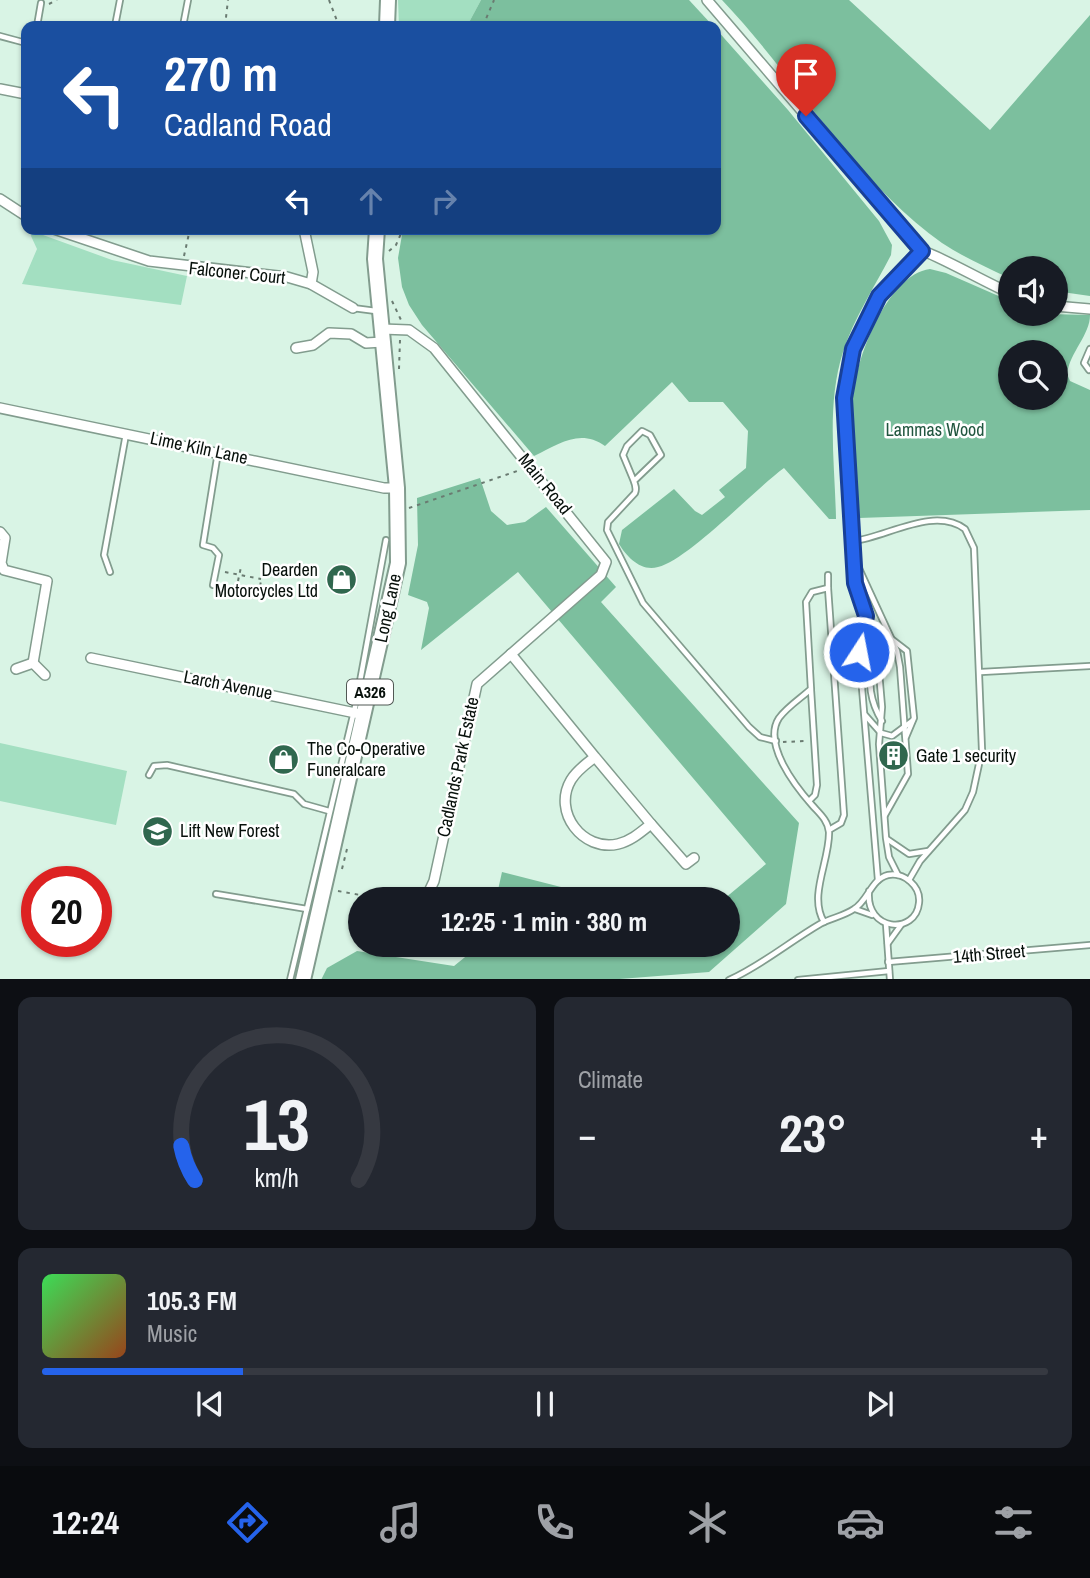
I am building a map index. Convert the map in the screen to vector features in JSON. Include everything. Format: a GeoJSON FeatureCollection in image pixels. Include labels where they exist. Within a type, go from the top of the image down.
{"type":"FeatureCollection","features":[{"type":"Feature","properties":{"kind":"main road"},"geometry":{"type":"LineString","coordinates":[[387,21],[388,0]]}},
{"type":"Feature","properties":{"kind":"main road","name":"Long Lane"},"geometry":{"type":"LineString","coordinates":[[303,979],[359,713],[398,563],[397,488],[375,259],[377,235]]}},
{"type":"Feature","properties":{"kind":"street"},"geometry":{"type":"LineString","coordinates":[[707,0],[922,251],[929,252],[966,274],[998,288]]}},
{"type":"Feature","properties":{"kind":"street"},"geometry":{"type":"LineString","coordinates":[[0,89],[21,93]]}},
{"type":"Feature","properties":{"kind":"street"},"geometry":{"type":"LineString","coordinates":[[0,199],[21,213]]}},
{"type":"Feature","properties":{"kind":"street","name":"Falconer Court"},"geometry":{"type":"LineString","coordinates":[[70,235],[127,256],[171,266],[261,273],[311,284],[353,308]]}},
{"type":"Feature","properties":{"kind":"street"},"geometry":{"type":"LineString","coordinates":[[305,235],[313,272],[311,284]]}},
{"type":"Feature","properties":{"kind":"street"},"geometry":{"type":"LineString","coordinates":[[855,558],[844,398],[853,349],[879,296],[922,251]]}},
{"type":"Feature","properties":{"kind":"street"},"geometry":{"type":"LineString","coordinates":[[1068,307],[1090,309]]}},
{"type":"Feature","properties":{"kind":"street","name":"Main Road"},"geometry":{"type":"LineString","coordinates":[[296,348],[313,345],[329,333],[351,334],[366,343],[382,335],[409,330],[427,341],[600,552],[606,566],[594,581],[511,654]]}},
{"type":"Feature","properties":{"kind":"street","name":"Lime Kiln Lane"},"geometry":{"type":"LineString","coordinates":[[0,408],[218,451],[384,488],[397,488]]}},
{"type":"Feature","properties":{"kind":"street"},"geometry":{"type":"LineString","coordinates":[[0,532],[5,538],[4,570],[47,581],[33,663]]}},
{"type":"Feature","properties":{"kind":"street"},"geometry":{"type":"LineString","coordinates":[[511,654],[652,824],[682,868],[694,858]]}},
{"type":"Feature","properties":{"kind":"street","name":"Cadlands Park Estate"},"geometry":{"type":"LineString","coordinates":[[431,887],[475,688],[484,676],[511,654]]}},
{"type":"Feature","properties":{"kind":"street","name":"Larch Avenue"},"geometry":{"type":"LineString","coordinates":[[91,658],[359,713]]}},
{"type":"Feature","properties":{"kind":"street"},"geometry":{"type":"LineString","coordinates":[[16,669],[33,663]]}},
{"type":"Feature","properties":{"kind":"street"},"geometry":{"type":"LineString","coordinates":[[33,663],[45,675]]}},
{"type":"Feature","properties":{"kind":"street"},"geometry":{"type":"LineString","coordinates":[[595,757],[576,773],[566,792],[566,809],[575,829],[593,842],[609,845],[630,840],[652,824]]}},
{"type":"Feature","properties":{"kind":"lane"},"geometry":{"type":"LineString","coordinates":[[116,21],[120,0]]}},
{"type":"Feature","properties":{"kind":"lane"},"geometry":{"type":"LineString","coordinates":[[184,21],[188,0]]}},
{"type":"Feature","properties":{"kind":"lane"},"geometry":{"type":"LineString","coordinates":[[38,21],[41,3]]}},
{"type":"Feature","properties":{"kind":"lane"},"geometry":{"type":"LineString","coordinates":[[0,36],[21,42]]}},
{"type":"Feature","properties":{"kind":"lane","name":"Falconer Court"},"geometry":{"type":"LineString","coordinates":[[353,308],[380,311]]}},
{"type":"Feature","properties":{"kind":"lane"},"geometry":{"type":"LineString","coordinates":[[1089,370],[1084,363],[1090,349]]}},
{"type":"Feature","properties":{"kind":"lane"},"geometry":{"type":"LineString","coordinates":[[634,481],[661,455],[654,441],[642,431],[624,450],[635,493],[612,517],[607,530],[629,580],[643,603],[754,733],[776,741]]}},
{"type":"Feature","properties":{"kind":"lane"},"geometry":{"type":"LineString","coordinates":[[110,572],[104,555],[126,433]]}},
{"type":"Feature","properties":{"kind":"lane"},"geometry":{"type":"LineString","coordinates":[[213,585],[219,555],[214,548],[203,545],[218,451]]}},
{"type":"Feature","properties":{"kind":"lane"},"geometry":{"type":"LineString","coordinates":[[853,541],[931,522],[954,523],[965,529],[974,548],[983,746],[973,792],[958,821],[912,871],[909,880]]}},
{"type":"Feature","properties":{"kind":"lane"},"geometry":{"type":"LineString","coordinates":[[290,979],[329,811],[359,713],[386,540]]}},
{"type":"Feature","properties":{"kind":"lane"},"geometry":{"type":"LineString","coordinates":[[855,558],[899,659],[906,748]]}},
{"type":"Feature","properties":{"kind":"lane"},"geometry":{"type":"LineString","coordinates":[[855,558],[856,592],[866,616],[860,647],[878,880]]}},
{"type":"Feature","properties":{"kind":"lane"},"geometry":{"type":"LineString","coordinates":[[828,575],[844,815],[841,823],[829,830]]}},
{"type":"Feature","properties":{"kind":"lane"},"geometry":{"type":"LineString","coordinates":[[809,801],[815,795],[817,785],[806,602],[812,592],[828,588]]}},
{"type":"Feature","properties":{"kind":"lane"},"geometry":{"type":"LineString","coordinates":[[860,647],[870,632],[881,631],[907,651],[913,721],[907,734],[907,779],[885,815]]}},
{"type":"Feature","properties":{"kind":"lane"},"geometry":{"type":"LineString","coordinates":[[882,721],[874,708],[872,670],[889,649],[887,635]]}},
{"type":"Feature","properties":{"kind":"lane"},"geometry":{"type":"LineString","coordinates":[[878,660],[886,838],[887,848],[898,875]]}},
{"type":"Feature","properties":{"kind":"lane"},"geometry":{"type":"LineString","coordinates":[[981,672],[1090,666]]}},
{"type":"Feature","properties":{"kind":"lane"},"geometry":{"type":"LineString","coordinates":[[811,689],[778,720],[776,741],[788,776],[823,817],[829,830],[818,910],[824,922]]}},
{"type":"Feature","properties":{"kind":"lane"},"geometry":{"type":"LineString","coordinates":[[863,712],[881,733],[895,736],[913,721]]}},
{"type":"Feature","properties":{"kind":"lane"},"geometry":{"type":"LineString","coordinates":[[149,775],[154,766],[167,765],[294,794],[304,804],[329,811]]}},
{"type":"Feature","properties":{"kind":"lane"},"geometry":{"type":"LineString","coordinates":[[886,838],[909,854],[933,848]]}},
{"type":"Feature","properties":{"kind":"lane"},"geometry":{"type":"LineString","coordinates":[[729,979],[824,922],[855,909],[878,880],[898,875],[909,880],[917,890],[919,902],[915,914],[901,925],[888,943]]}},
{"type":"Feature","properties":{"kind":"lane"},"geometry":{"type":"LineString","coordinates":[[869,891],[868,904],[873,916]]}},
{"type":"Feature","properties":{"kind":"lane"},"geometry":{"type":"LineString","coordinates":[[216,894],[307,909]]}},
{"type":"Feature","properties":{"kind":"lane"},"geometry":{"type":"LineString","coordinates":[[855,909],[886,925],[901,925]]}},
{"type":"Feature","properties":{"kind":"lane"},"geometry":{"type":"LineString","coordinates":[[886,925],[890,979]]}},
{"type":"Feature","properties":{"kind":"lane","name":"14th Street"},"geometry":{"type":"LineString","coordinates":[[888,958],[1090,945]]}},
{"type":"Feature","properties":{"kind":"lane"},"geometry":{"type":"LineString","coordinates":[[798,979],[889,971]]}},
{"type":"Feature","properties":{"kind":"path"},"geometry":{"type":"LineString","coordinates":[[226,21],[228,0]]}},
{"type":"Feature","properties":{"kind":"path"},"geometry":{"type":"LineString","coordinates":[[329,0],[337,21]]}},
{"type":"Feature","properties":{"kind":"path"},"geometry":{"type":"LineString","coordinates":[[485,21],[494,0]]}},
{"type":"Feature","properties":{"kind":"path"},"geometry":{"type":"LineString","coordinates":[[183,267],[189,235]]}},
{"type":"Feature","properties":{"kind":"path"},"geometry":{"type":"LineString","coordinates":[[386,253],[396,245],[400,235]]}},
{"type":"Feature","properties":{"kind":"path"},"geometry":{"type":"LineString","coordinates":[[399,377],[400,340]]}},
{"type":"Feature","properties":{"kind":"path"},"geometry":{"type":"LineString","coordinates":[[398,512],[530,466]]}},
{"type":"Feature","properties":{"kind":"path"},"geometry":{"type":"LineString","coordinates":[[238,582],[240,567]]}},
{"type":"Feature","properties":{"kind":"path"},"geometry":{"type":"LineString","coordinates":[[216,570],[261,579]]}},
{"type":"Feature","properties":{"kind":"path"},"geometry":{"type":"LineString","coordinates":[[260,586],[263,572]]}},
{"type":"Feature","properties":{"kind":"path"},"geometry":{"type":"LineString","coordinates":[[340,878],[347,849]]}},
{"type":"Feature","properties":{"kind":"path"},"geometry":{"type":"LineString","coordinates":[[333,894],[340,890],[348,892]]}},
{"type":"Feature","properties":{"kind":"green space"},"geometry":{"type":"Polygon","coordinates":[[[398,0],[481,0],[470,21],[399,21],[398,0]]]}},
{"type":"Feature","properties":{"kind":"green space"},"geometry":{"type":"Polygon","coordinates":[[[481,0],[689,0],[708,21],[470,21],[481,0]]]}},
{"type":"Feature","properties":{"kind":"green space"},"geometry":{"type":"Polygon","coordinates":[[[722,0],[849,0],[990,130],[1090,15],[1090,296],[1068,293],[1068,256],[998,256],[998,273],[942,243],[910,217],[853,159],[722,0]]]}},
{"type":"Feature","properties":{"kind":"green space"},"geometry":{"type":"Polygon","coordinates":[[[721,35],[788,110],[879,221],[892,245],[891,255],[853,327],[838,372],[833,414],[836,519],[829,519],[784,468],[686,552],[658,567],[640,565],[626,554],[619,544],[622,530],[674,489],[702,515],[725,497],[719,490],[746,468],[748,431],[723,402],[689,402],[672,382],[605,446],[587,438],[578,438],[534,456],[422,325],[409,305],[402,287],[398,258],[402,235],[721,235],[721,35]]]}},
{"type":"Feature","properties":{"kind":"green space"},"geometry":{"type":"Polygon","coordinates":[[[43,235],[112,260],[187,276],[181,305],[22,284],[37,249],[31,236],[43,235]]]}},
{"type":"Feature","properties":{"kind":"green space","name":"Lammas Wood"},"geometry":{"type":"Polygon","coordinates":[[[930,269],[946,273],[998,296],[998,326],[1068,326],[1068,314],[1090,315],[1087,330],[1068,370],[1068,340],[998,340],[998,410],[1068,410],[1068,376],[1070,381],[1090,390],[1090,510],[859,518],[853,429],[855,384],[866,343],[887,303],[900,286],[914,275],[930,269]]]}},
{"type":"Feature","properties":{"kind":"green space"},"geometry":{"type":"Polygon","coordinates":[[[480,478],[491,511],[507,525],[525,522],[546,507],[616,587],[601,602],[799,823],[786,904],[740,945],[738,887],[766,864],[518,572],[421,650],[429,608],[427,602],[408,595],[418,545],[417,498],[480,478]]]}},
{"type":"Feature","properties":{"kind":"green space"},"geometry":{"type":"Polygon","coordinates":[[[0,743],[127,771],[116,825],[0,801],[0,743]]]}},
{"type":"Feature","properties":{"kind":"green space"},"geometry":{"type":"Polygon","coordinates":[[[502,872],[561,887],[499,887],[502,872]]]}},
{"type":"Feature","properties":{"kind":"green space"},"geometry":{"type":"Polygon","coordinates":[[[348,956],[396,957],[454,966],[465,957],[726,957],[709,972],[620,979],[322,979],[327,968],[348,956]]]}},
{"type":"Feature","properties":{"kind":"place","name":"Dearden Motorcycles Ltd"},"geometry":{"type":"Point","coordinates":[341,580]}},
{"type":"Feature","properties":{"kind":"place","name":"Gate 1 security"},"geometry":{"type":"Point","coordinates":[893,756]}},
{"type":"Feature","properties":{"kind":"place","name":"The Co-Operative Funeralcare"},"geometry":{"type":"Point","coordinates":[284,759]}},
{"type":"Feature","properties":{"kind":"place","name":"Lift New Forest"},"geometry":{"type":"Point","coordinates":[157,831]}},
{"type":"Feature","properties":{"kind":"route"},"geometry":{"type":"LineString","coordinates":[[806,116],[922,251],[879,296],[853,349],[844,398],[855,583],[866,616],[859,652]]}}]}
